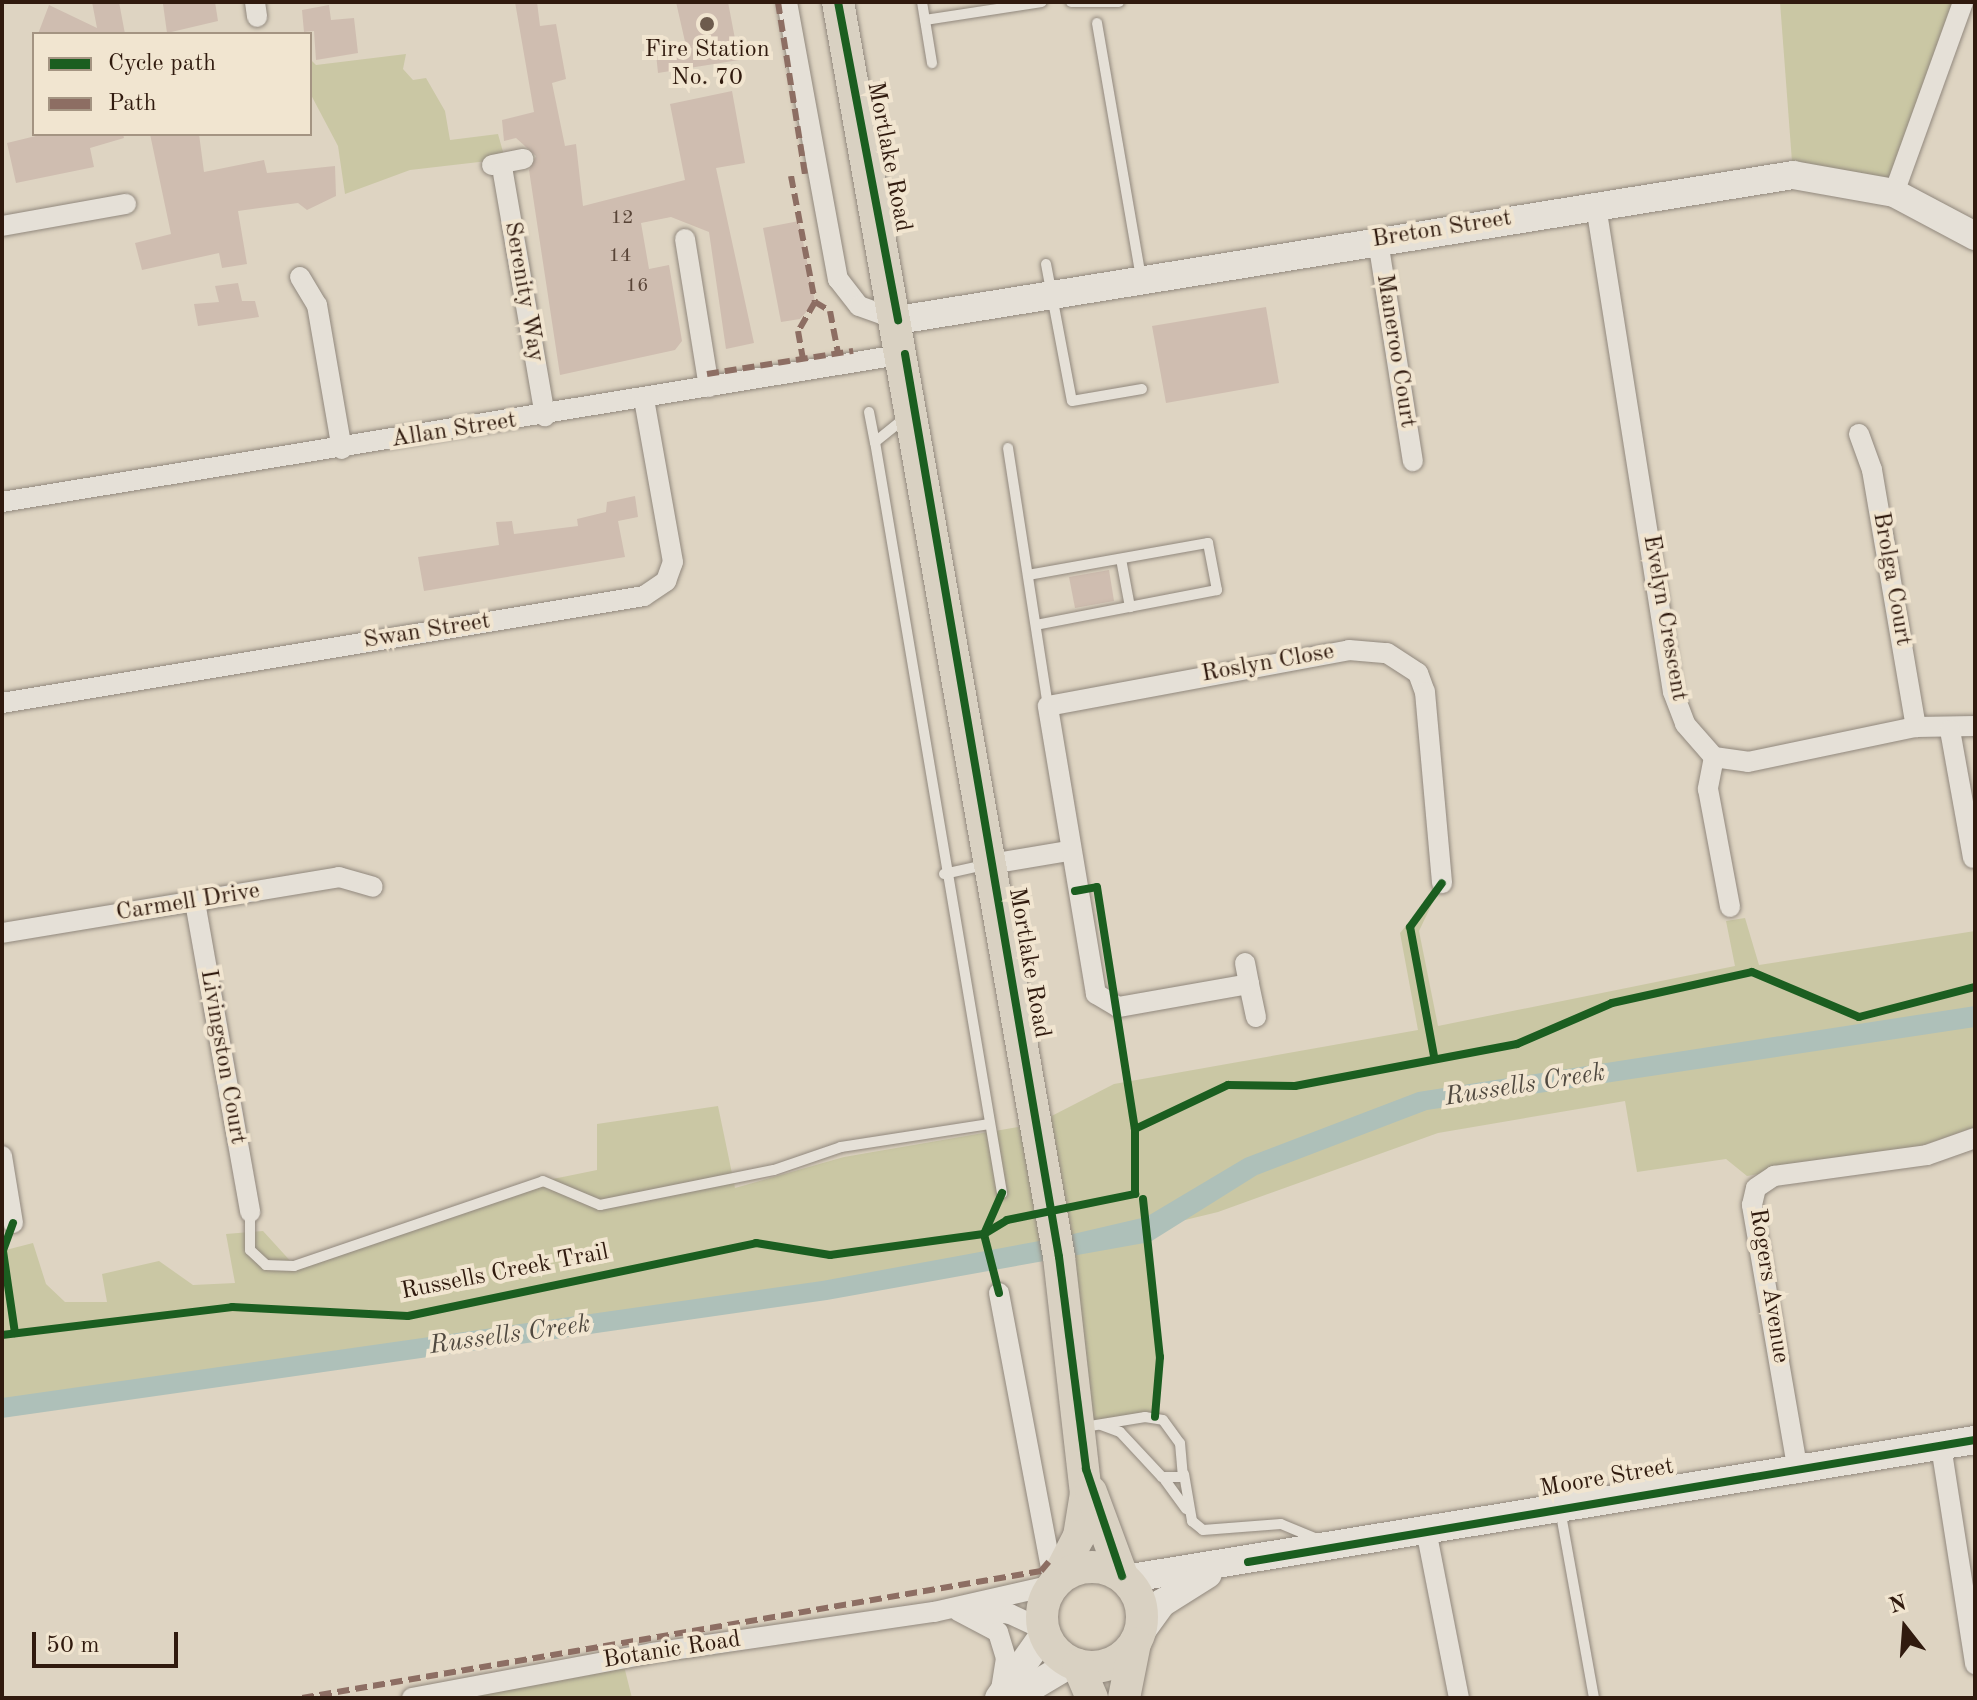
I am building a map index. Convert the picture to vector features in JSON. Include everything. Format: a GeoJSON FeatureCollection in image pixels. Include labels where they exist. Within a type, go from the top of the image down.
{"type":"FeatureCollection","features":[{"type":"Feature","properties":{"kind":"main road","name":"Mortlake Road"},"geometry":{"type":"LineString","coordinates":[[838,2],[905,354],[991,864],[1091,1426],[1084,1518],[1054,1583]]}},
{"type":"Feature","properties":{"kind":"main road","name":"Mortlake Road"},"geometry":{"type":"LineString","coordinates":[[1086,1469],[1124,1577]]}},
{"type":"Feature","properties":{"kind":"main road"},"geometry":{"type":"LineString","coordinates":[[1092,1698],[1075,1664],[1044,1632],[1042,1609],[1054,1583],[1088,1566],[1124,1577],[1140,1599],[1138,1638],[1124,1698]]}},
{"type":"Feature","properties":{"kind":"main road"},"geometry":{"type":"LineString","coordinates":[[1075,1664],[1110,1664],[1138,1638]]}},
{"type":"Feature","properties":{"kind":"street"},"geometry":{"type":"LineString","coordinates":[[787,2],[838,279],[859,306],[898,320]]}},
{"type":"Feature","properties":{"kind":"street"},"geometry":{"type":"LineString","coordinates":[[1894,193],[1963,2]]}},
{"type":"Feature","properties":{"kind":"street","name":"Serenity Way"},"geometry":{"type":"LineString","coordinates":[[523,159],[497,166],[545,416]]}},
{"type":"Feature","properties":{"kind":"street","name":"Breton Street"},"geometry":{"type":"LineString","coordinates":[[898,320],[1806,174],[1894,193],[1975,236]]}},
{"type":"Feature","properties":{"kind":"street"},"geometry":{"type":"LineString","coordinates":[[2,226],[126,204]]}},
{"type":"Feature","properties":{"kind":"street","name":"Evelyn Crescent"},"geometry":{"type":"LineString","coordinates":[[1596,206],[1673,692],[1685,724],[1714,757]]}},
{"type":"Feature","properties":{"kind":"street"},"geometry":{"type":"LineString","coordinates":[[685,239],[709,387]]}},
{"type":"Feature","properties":{"kind":"street","name":"Maneroo Court"},"geometry":{"type":"LineString","coordinates":[[1378,241],[1413,461]]}},
{"type":"Feature","properties":{"kind":"street"},"geometry":{"type":"LineString","coordinates":[[300,277],[317,305],[342,449]]}},
{"type":"Feature","properties":{"kind":"street","name":"Allan Street"},"geometry":{"type":"LineString","coordinates":[[2,502],[644,400],[905,354]]}},
{"type":"Feature","properties":{"kind":"street","name":"Swan Street"},"geometry":{"type":"LineString","coordinates":[[2,703],[644,596],[666,581],[673,562],[644,400]]}},
{"type":"Feature","properties":{"kind":"street","name":"Brolga Court"},"geometry":{"type":"LineString","coordinates":[[1859,434],[1872,470],[1916,727]]}},
{"type":"Feature","properties":{"kind":"street","name":"Roslyn Close"},"geometry":{"type":"LineString","coordinates":[[1048,706],[1349,650],[1387,653],[1418,673],[1425,692],[1442,883]]}},
{"type":"Feature","properties":{"kind":"street"},"geometry":{"type":"LineString","coordinates":[[1048,706],[1068,851],[1103,1004],[1124,1007],[1249,984]]}},
{"type":"Feature","properties":{"kind":"street"},"geometry":{"type":"LineString","coordinates":[[1730,907],[1708,789],[1714,757],[1765,761],[1916,727],[1950,730],[1975,726]]}},
{"type":"Feature","properties":{"kind":"street"},"geometry":{"type":"LineString","coordinates":[[1950,730],[1973,858]]}},
{"type":"Feature","properties":{"kind":"street"},"geometry":{"type":"LineString","coordinates":[[991,864],[1068,851]]}},
{"type":"Feature","properties":{"kind":"street","name":"Carmell Drive"},"geometry":{"type":"LineString","coordinates":[[2,933],[339,877],[373,887]]}},
{"type":"Feature","properties":{"kind":"street","name":"Livingston Court"},"geometry":{"type":"LineString","coordinates":[[195,902],[250,1212]]}},
{"type":"Feature","properties":{"kind":"street"},"geometry":{"type":"LineString","coordinates":[[1245,963],[1256,1017]]}},
{"type":"Feature","properties":{"kind":"street","name":"Rogers Avenue"},"geometry":{"type":"LineString","coordinates":[[1797,1466],[1752,1205],[1756,1188],[1774,1176],[1927,1155],[1975,1138]]}},
{"type":"Feature","properties":{"kind":"street"},"geometry":{"type":"LineString","coordinates":[[2,1156],[13,1223]]}},
{"type":"Feature","properties":{"kind":"street"},"geometry":{"type":"LineString","coordinates":[[999,1293],[1054,1583]]}},
{"type":"Feature","properties":{"kind":"street","name":"Moore Street"},"geometry":{"type":"LineString","coordinates":[[1124,1577],[1248,1562],[1797,1466],[1975,1440]]}},
{"type":"Feature","properties":{"kind":"street"},"geometry":{"type":"LineString","coordinates":[[1941,1446],[1975,1664]]}},
{"type":"Feature","properties":{"kind":"street"},"geometry":{"type":"LineString","coordinates":[[1426,1530],[1459,1698]]}},
{"type":"Feature","properties":{"kind":"street","name":"Moore Street"},"geometry":{"type":"LineString","coordinates":[[1138,1638],[1176,1591],[1248,1562]]}},
{"type":"Feature","properties":{"kind":"street","name":"Botanic Road"},"geometry":{"type":"LineString","coordinates":[[412,1698],[934,1612],[1054,1583]]}},
{"type":"Feature","properties":{"kind":"street"},"geometry":{"type":"LineString","coordinates":[[957,1611],[983,1618],[998,1632],[1006,1669],[999,1698]]}},
{"type":"Feature","properties":{"kind":"street","name":"Botanic Road"},"geometry":{"type":"LineString","coordinates":[[934,1612],[1010,1614],[1044,1632]]}},
{"type":"Feature","properties":{"kind":"street"},"geometry":{"type":"LineString","coordinates":[[999,1698],[1044,1632]]}},
{"type":"Feature","properties":{"kind":"street"},"geometry":{"type":"LineString","coordinates":[[1013,1698],[1075,1664]]}},
{"type":"Feature","properties":{"kind":"lane"},"geometry":{"type":"LineString","coordinates":[[922,2],[932,63]]}},
{"type":"Feature","properties":{"kind":"lane"},"geometry":{"type":"LineString","coordinates":[[925,20],[1042,2]]}},
{"type":"Feature","properties":{"kind":"lane"},"geometry":{"type":"LineString","coordinates":[[1071,2],[1119,2]]}},
{"type":"Feature","properties":{"kind":"lane"},"geometry":{"type":"LineString","coordinates":[[1097,23],[1142,280]]}},
{"type":"Feature","properties":{"kind":"lane"},"geometry":{"type":"LineString","coordinates":[[1046,264],[1072,401],[1142,389]]}},
{"type":"Feature","properties":{"kind":"lane"},"geometry":{"type":"LineString","coordinates":[[875,442],[915,411]]}},
{"type":"Feature","properties":{"kind":"lane"},"geometry":{"type":"LineString","coordinates":[[869,412],[944,874],[1002,1193]]}},
{"type":"Feature","properties":{"kind":"lane"},"geometry":{"type":"LineString","coordinates":[[1008,448],[1048,706]]}},
{"type":"Feature","properties":{"kind":"lane"},"geometry":{"type":"LineString","coordinates":[[1028,575],[1208,543],[1217,590],[1036,625]]}},
{"type":"Feature","properties":{"kind":"lane"},"geometry":{"type":"LineString","coordinates":[[1121,559],[1130,607]]}},
{"type":"Feature","properties":{"kind":"lane","name":"Mortlake Road"},"geometry":{"type":"LineString","coordinates":[[944,874],[991,864]]}},
{"type":"Feature","properties":{"kind":"lane"},"geometry":{"type":"LineString","coordinates":[[250,1212],[250,1250],[266,1265],[294,1266],[543,1181],[600,1205],[774,1170],[841,1147],[989,1124]]}},
{"type":"Feature","properties":{"kind":"lane"},"geometry":{"type":"LineString","coordinates":[[1091,1426],[1163,1420],[1180,1443],[1192,1521]]}},
{"type":"Feature","properties":{"kind":"lane"},"geometry":{"type":"LineString","coordinates":[[1091,1426],[1120,1432],[1162,1477],[1192,1521],[1212,1531],[1289,1525],[1331,1546]]}},
{"type":"Feature","properties":{"kind":"lane"},"geometry":{"type":"LineString","coordinates":[[1162,1477],[1178,1480],[1184,1474]]}},
{"type":"Feature","properties":{"kind":"lane"},"geometry":{"type":"LineString","coordinates":[[1559,1507],[1594,1698]]}},
{"type":"Feature","properties":{"kind":"shaded area"},"geometry":{"type":"Polygon","coordinates":[[[1780,2],[1963,2],[1894,193],[1793,175],[1780,2]]]}},
{"type":"Feature","properties":{"kind":"shaded area"},"geometry":{"type":"Polygon","coordinates":[[[406,54],[403,69],[413,80],[426,78],[445,111],[450,140],[498,134],[505,159],[410,170],[345,194],[338,146],[312,97],[312,61],[316,65],[406,54]]]}},
{"type":"Feature","properties":{"kind":"shaded area"},"geometry":{"type":"Polygon","coordinates":[[[1442,883],[1419,931],[1438,1026],[1735,966],[1726,921],[1745,918],[1759,965],[1975,931],[1975,1127],[1921,1146],[1747,1176],[1726,1159],[1637,1172],[1625,1101],[1438,1133],[1218,1212],[1148,1229],[1160,1357],[1155,1417],[1082,1427],[1057,1249],[2,1410],[2,1251],[33,1243],[46,1284],[65,1302],[107,1302],[102,1274],[159,1261],[193,1285],[235,1283],[226,1234],[263,1231],[294,1265],[543,1181],[597,1170],[597,1124],[718,1106],[735,1188],[844,1157],[1036,1124],[1114,1084],[1418,1030],[1400,933],[1442,883]]]}},
{"type":"Feature","properties":{"kind":"shaded area"},"geometry":{"type":"Polygon","coordinates":[[[622,1658],[632,1698],[412,1698],[622,1658]]]}},
{"type":"Feature","properties":{"kind":"water","name":"Russells Creek"},"geometry":{"type":"Polygon","coordinates":[[[1975,1006],[1975,1027],[1427,1110],[1257,1175],[1150,1242],[827,1300],[2,1418],[2,1398],[822,1281],[1056,1238],[1146,1217],[1245,1158],[1418,1092],[1975,1006]]]}},
{"type":"Feature","properties":{"kind":"building"},"geometry":{"type":"Polygon","coordinates":[[[92,2],[119,2],[125,32],[39,32],[49,5],[97,28],[92,2]]]}},
{"type":"Feature","properties":{"kind":"building"},"geometry":{"type":"Polygon","coordinates":[[[215,2],[218,21],[167,32],[163,4],[215,2]]]}},
{"type":"Feature","properties":{"kind":"building"},"geometry":{"type":"Polygon","coordinates":[[[515,2],[537,2],[540,26],[556,24],[566,79],[552,83],[565,146],[576,144],[583,206],[685,180],[670,104],[732,91],[745,163],[716,168],[754,343],[726,349],[709,232],[671,217],[641,223],[649,269],[669,265],[682,341],[675,350],[560,375],[529,170],[536,156],[516,138],[504,141],[502,120],[534,112],[515,2]]]}},
{"type":"Feature","properties":{"kind":"building","name":"Fire Station No. 70"},"geometry":{"type":"Polygon","coordinates":[[[676,2],[728,2],[739,60],[658,73],[656,54],[686,46],[676,2]]]}},
{"type":"Feature","properties":{"kind":"building"},"geometry":{"type":"Polygon","coordinates":[[[329,5],[331,20],[354,18],[358,53],[316,60],[314,31],[304,32],[302,10],[329,5]]]}},
{"type":"Feature","properties":{"kind":"building"},"geometry":{"type":"Polygon","coordinates":[[[36,136],[124,138],[90,148],[94,167],[16,183],[7,143],[36,136]]]}},
{"type":"Feature","properties":{"kind":"building"},"geometry":{"type":"Polygon","coordinates":[[[150,136],[199,136],[204,172],[264,160],[267,173],[335,166],[336,196],[307,210],[298,203],[238,211],[247,264],[222,268],[219,253],[142,270],[135,243],[171,234],[150,136]]]}},
{"type":"Feature","properties":{"kind":"building"},"geometry":{"type":"Polygon","coordinates":[[[799,221],[815,302],[800,319],[781,322],[763,228],[799,221]]]}},
{"type":"Feature","properties":{"kind":"building"},"geometry":{"type":"Polygon","coordinates":[[[238,283],[242,301],[255,301],[259,317],[198,326],[194,304],[219,302],[215,286],[238,283]]]}},
{"type":"Feature","properties":{"kind":"building"},"geometry":{"type":"Polygon","coordinates":[[[1266,307],[1279,383],[1166,403],[1152,326],[1266,307]]]}},
{"type":"Feature","properties":{"kind":"building"},"geometry":{"type":"Polygon","coordinates":[[[635,496],[638,517],[618,521],[625,557],[424,591],[418,557],[499,545],[496,522],[512,521],[514,534],[578,526],[577,519],[606,512],[607,502],[635,496]]]}},
{"type":"Feature","properties":{"kind":"building"},"geometry":{"type":"Polygon","coordinates":[[[1109,570],[1114,601],[1075,608],[1069,577],[1109,570]]]}},
{"type":"Feature","properties":{"kind":"marked path"},"geometry":{"type":"LineString","coordinates":[[778,2],[805,174]]}},
{"type":"Feature","properties":{"kind":"marked path"},"geometry":{"type":"LineString","coordinates":[[791,176],[815,302],[798,331],[803,359]]}},
{"type":"Feature","properties":{"kind":"marked path"},"geometry":{"type":"LineString","coordinates":[[815,302],[830,311],[838,353]]}},
{"type":"Feature","properties":{"kind":"marked path"},"geometry":{"type":"LineString","coordinates":[[707,374],[853,351]]}},
{"type":"Feature","properties":{"kind":"marked path"},"geometry":{"type":"LineString","coordinates":[[302,1698],[1041,1571],[1052,1558]]}},
{"type":"Feature","properties":{"kind":"cycle path"},"geometry":{"type":"LineString","coordinates":[[838,2],[898,320]]}},
{"type":"Feature","properties":{"kind":"cycle path"},"geometry":{"type":"LineString","coordinates":[[905,354],[1059,1257],[1086,1469],[1122,1576]]}},
{"type":"Feature","properties":{"kind":"cycle path"},"geometry":{"type":"LineString","coordinates":[[1434,1056],[1410,927],[1442,883]]}},
{"type":"Feature","properties":{"kind":"cycle path"},"geometry":{"type":"LineString","coordinates":[[1075,891],[1097,887],[1135,1129]]}},
{"type":"Feature","properties":{"kind":"cycle path","name":"Russells Creek Trail"},"geometry":{"type":"LineString","coordinates":[[2,1335],[232,1307],[408,1316],[756,1243],[830,1255],[984,1234],[1007,1220],[1135,1194],[1135,1129],[1228,1085],[1295,1086],[1517,1044],[1612,1003],[1752,972],[1859,1017],[1975,987]]}},
{"type":"Feature","properties":{"kind":"cycle path"},"geometry":{"type":"LineString","coordinates":[[999,1293],[984,1234],[1002,1193]]}},
{"type":"Feature","properties":{"kind":"cycle path"},"geometry":{"type":"LineString","coordinates":[[1143,1199],[1160,1357],[1155,1417]]}},
{"type":"Feature","properties":{"kind":"cycle path"},"geometry":{"type":"LineString","coordinates":[[13,1223],[3,1251],[15,1333]]}},
{"type":"Feature","properties":{"kind":"cycle path"},"geometry":{"type":"LineString","coordinates":[[1248,1562],[1975,1440]]}},
{"type":"Feature","properties":{"kind":"place","name":"Fire Station No. 70"},"geometry":{"type":"Point","coordinates":[707,24]}}]}
